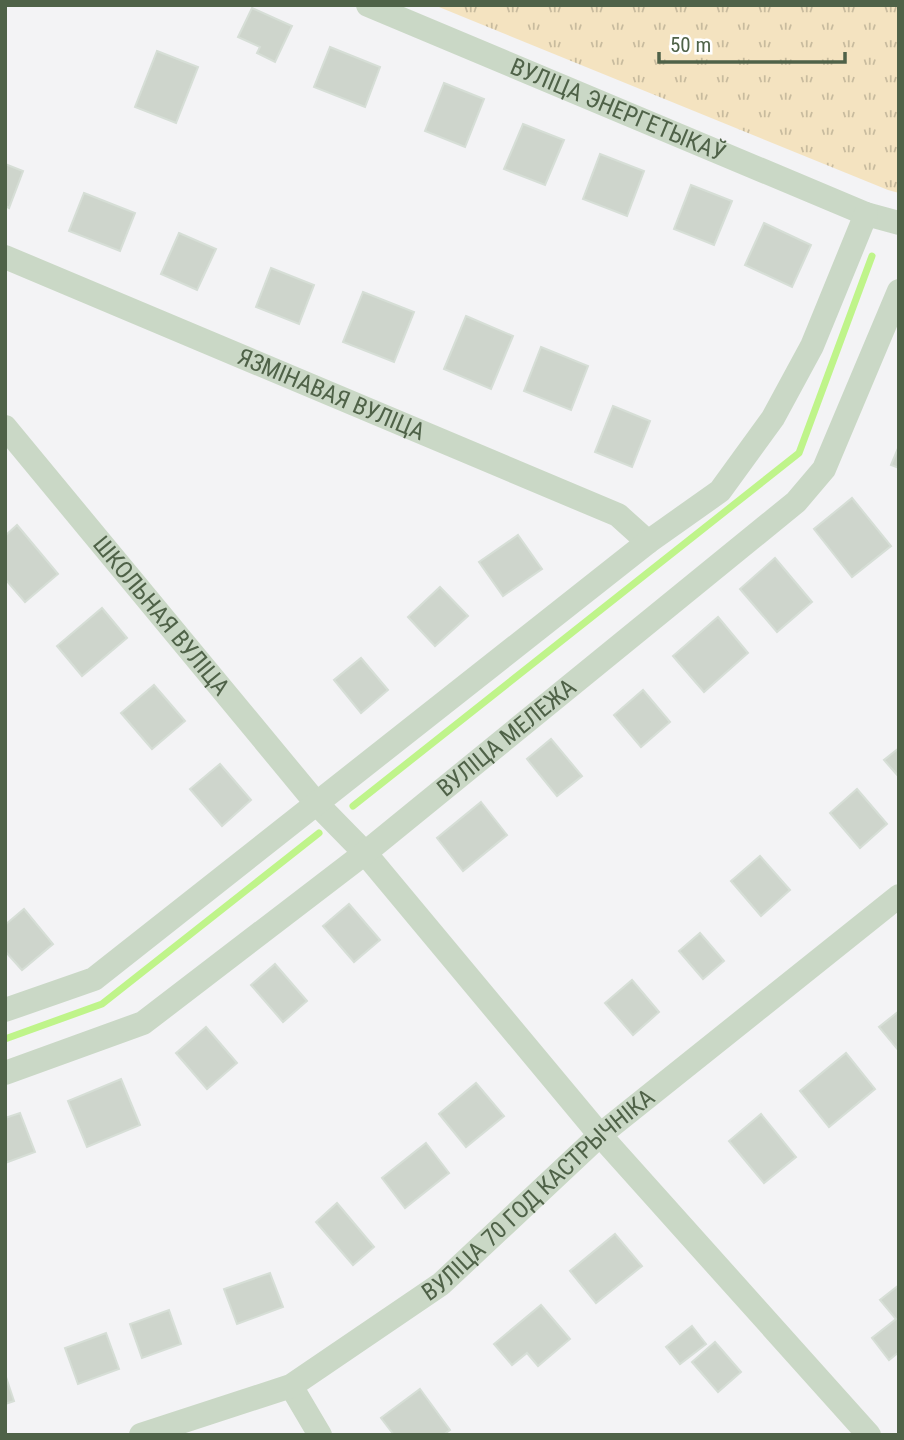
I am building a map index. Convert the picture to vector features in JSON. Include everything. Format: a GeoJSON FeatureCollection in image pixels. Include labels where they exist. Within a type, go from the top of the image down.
{"type":"FeatureCollection","features":[{"type":"Feature","properties":{"kind":"street","name":"ВУЛІЦА ЭНЕРГЕТЫКАЎ"},"geometry":{"type":"LineString","coordinates":[[369,5],[866,214],[899,223]]}},
{"type":"Feature","properties":{"kind":"street"},"geometry":{"type":"LineString","coordinates":[[5,1010],[94,979],[648,542],[720,491],[773,418],[812,346],[866,214]]}},
{"type":"Feature","properties":{"kind":"street","name":"ЯЗМІНАВАЯ ВУЛІЦА"},"geometry":{"type":"LineString","coordinates":[[5,257],[618,515],[648,542]]}},
{"type":"Feature","properties":{"kind":"street","name":"ВУЛІЦА МЕЛЕЖА"},"geometry":{"type":"LineString","coordinates":[[5,1073],[143,1023],[365,853],[796,502],[824,469],[899,291]]}},
{"type":"Feature","properties":{"kind":"street","name":"ШКОЛЬНАЯ ВУЛІЦА"},"geometry":{"type":"LineString","coordinates":[[5,427],[317,804],[365,853],[600,1135],[869,1435]]}},
{"type":"Feature","properties":{"kind":"street","name":"ВУЛІЦА 70 ГОД КАСТРЫЧНІКА"},"geometry":{"type":"LineString","coordinates":[[141,1435],[291,1386],[441,1284],[600,1135],[899,896]]}},
{"type":"Feature","properties":{"kind":"street"},"geometry":{"type":"LineString","coordinates":[[291,1386],[320,1435]]}},
{"type":"Feature","properties":{"kind":"green space"},"geometry":{"type":"Polygon","coordinates":[[[434,5],[899,5],[899,193],[888,190],[434,5]]]}},
{"type":"Feature","properties":{"kind":"building"},"geometry":{"type":"Polygon","coordinates":[[[252,8],[292,26],[275,62],[257,53],[260,47],[238,37],[252,8]]]}},
{"type":"Feature","properties":{"kind":"building"},"geometry":{"type":"Polygon","coordinates":[[[330,47],[380,67],[365,107],[314,87],[330,47]]]}},
{"type":"Feature","properties":{"kind":"building"},"geometry":{"type":"Polygon","coordinates":[[[157,51],[198,67],[176,123],[135,107],[157,51]]]}},
{"type":"Feature","properties":{"kind":"building"},"geometry":{"type":"Polygon","coordinates":[[[444,83],[484,99],[465,147],[425,131],[444,83]]]}},
{"type":"Feature","properties":{"kind":"building"},"geometry":{"type":"Polygon","coordinates":[[[523,124],[564,140],[545,185],[504,169],[523,124]]]}},
{"type":"Feature","properties":{"kind":"building"},"geometry":{"type":"Polygon","coordinates":[[[600,154],[644,171],[627,216],[583,199],[600,154]]]}},
{"type":"Feature","properties":{"kind":"building"},"geometry":{"type":"Polygon","coordinates":[[[5,164],[23,171],[9,208],[5,206],[5,164]]]}},
{"type":"Feature","properties":{"kind":"building"},"geometry":{"type":"Polygon","coordinates":[[[691,185],[732,201],[714,245],[674,229],[691,185]]]}},
{"type":"Feature","properties":{"kind":"building"},"geometry":{"type":"Polygon","coordinates":[[[84,193],[135,213],[120,251],[69,231],[84,193]]]}},
{"type":"Feature","properties":{"kind":"building"},"geometry":{"type":"Polygon","coordinates":[[[764,223],[811,245],[792,287],[745,265],[764,223]]]}},
{"type":"Feature","properties":{"kind":"building"},"geometry":{"type":"Polygon","coordinates":[[[179,233],[216,249],[197,290],[161,274],[179,233]]]}},
{"type":"Feature","properties":{"kind":"building"},"geometry":{"type":"Polygon","coordinates":[[[271,268],[314,285],[299,324],[256,307],[271,268]]]}},
{"type":"Feature","properties":{"kind":"building"},"geometry":{"type":"Polygon","coordinates":[[[363,292],[414,312],[394,362],[343,342],[363,292]]]}},
{"type":"Feature","properties":{"kind":"building"},"geometry":{"type":"Polygon","coordinates":[[[466,316],[513,336],[491,389],[444,369],[466,316]]]}},
{"type":"Feature","properties":{"kind":"building"},"geometry":{"type":"Polygon","coordinates":[[[541,347],[588,366],[571,410],[524,391],[541,347]]]}},
{"type":"Feature","properties":{"kind":"building"},"geometry":{"type":"Polygon","coordinates":[[[613,406],[650,421],[632,467],[595,452],[613,406]]]}},
{"type":"Feature","properties":{"kind":"building"},"geometry":{"type":"Polygon","coordinates":[[[899,446],[899,468],[891,465],[899,446]]]}},
{"type":"Feature","properties":{"kind":"building"},"geometry":{"type":"Polygon","coordinates":[[[852,498],[891,546],[852,577],[814,529],[852,498]]]}},
{"type":"Feature","properties":{"kind":"building"},"geometry":{"type":"Polygon","coordinates":[[[17,525],[58,574],[25,602],[5,579],[5,536],[17,525]]]}},
{"type":"Feature","properties":{"kind":"building"},"geometry":{"type":"Polygon","coordinates":[[[518,535],[542,569],[503,596],[479,562],[518,535]]]}},
{"type":"Feature","properties":{"kind":"building"},"geometry":{"type":"Polygon","coordinates":[[[775,558],[812,602],[777,632],[740,589],[775,558]]]}},
{"type":"Feature","properties":{"kind":"building"},"geometry":{"type":"Polygon","coordinates":[[[440,587],[468,616],[435,646],[408,617],[440,587]]]}},
{"type":"Feature","properties":{"kind":"building"},"geometry":{"type":"Polygon","coordinates":[[[102,608],[127,638],[82,676],[57,646],[102,608]]]}},
{"type":"Feature","properties":{"kind":"building"},"geometry":{"type":"Polygon","coordinates":[[[718,617],[748,653],[704,692],[673,656],[718,617]]]}},
{"type":"Feature","properties":{"kind":"building"},"geometry":{"type":"Polygon","coordinates":[[[361,658],[388,690],[361,713],[334,680],[361,658]]]}},
{"type":"Feature","properties":{"kind":"building"},"geometry":{"type":"Polygon","coordinates":[[[154,685],[185,721],[152,749],[121,713],[154,685]]]}},
{"type":"Feature","properties":{"kind":"building"},"geometry":{"type":"Polygon","coordinates":[[[643,690],[670,722],[641,747],[614,715],[643,690]]]}},
{"type":"Feature","properties":{"kind":"building"},"geometry":{"type":"Polygon","coordinates":[[[551,739],[582,776],[557,796],[527,759],[551,739]]]}},
{"type":"Feature","properties":{"kind":"building"},"geometry":{"type":"Polygon","coordinates":[[[899,748],[899,777],[884,760],[899,748]]]}},
{"type":"Feature","properties":{"kind":"building"},"geometry":{"type":"Polygon","coordinates":[[[220,764],[251,800],[222,826],[190,789],[220,764]]]}},
{"type":"Feature","properties":{"kind":"building"},"geometry":{"type":"Polygon","coordinates":[[[857,789],[887,824],[860,848],[830,813],[857,789]]]}},
{"type":"Feature","properties":{"kind":"building"},"geometry":{"type":"Polygon","coordinates":[[[481,802],[507,835],[463,871],[437,838],[481,802]]]}},
{"type":"Feature","properties":{"kind":"building"},"geometry":{"type":"Polygon","coordinates":[[[760,856],[790,890],[761,916],[731,881],[760,856]]]}},
{"type":"Feature","properties":{"kind":"building"},"geometry":{"type":"Polygon","coordinates":[[[349,904],[380,940],[354,962],[323,926],[349,904]]]}},
{"type":"Feature","properties":{"kind":"building"},"geometry":{"type":"Polygon","coordinates":[[[24,909],[53,944],[22,970],[5,951],[5,925],[24,909]]]}},
{"type":"Feature","properties":{"kind":"building"},"geometry":{"type":"Polygon","coordinates":[[[700,933],[724,961],[703,979],[679,951],[700,933]]]}},
{"type":"Feature","properties":{"kind":"building"},"geometry":{"type":"Polygon","coordinates":[[[275,964],[307,1001],[283,1022],[251,985],[275,964]]]}},
{"type":"Feature","properties":{"kind":"building"},"geometry":{"type":"Polygon","coordinates":[[[632,980],[659,1012],[633,1035],[605,1003],[632,980]]]}},
{"type":"Feature","properties":{"kind":"building"},"geometry":{"type":"Polygon","coordinates":[[[899,1011],[899,1051],[879,1027],[899,1011]]]}},
{"type":"Feature","properties":{"kind":"building"},"geometry":{"type":"Polygon","coordinates":[[[206,1027],[237,1063],[207,1089],[176,1053],[206,1027]]]}},
{"type":"Feature","properties":{"kind":"building"},"geometry":{"type":"Polygon","coordinates":[[[846,1053],[875,1089],[829,1127],[800,1091],[846,1053]]]}},
{"type":"Feature","properties":{"kind":"building"},"geometry":{"type":"Polygon","coordinates":[[[121,1079],[140,1125],[87,1147],[68,1101],[121,1079]]]}},
{"type":"Feature","properties":{"kind":"building"},"geometry":{"type":"Polygon","coordinates":[[[476,1083],[504,1116],[466,1147],[439,1114],[476,1083]]]}},
{"type":"Feature","properties":{"kind":"building"},"geometry":{"type":"Polygon","coordinates":[[[20,1113],[35,1152],[5,1163],[5,1118],[20,1113]]]}},
{"type":"Feature","properties":{"kind":"building"},"geometry":{"type":"Polygon","coordinates":[[[761,1114],[796,1157],[764,1183],[729,1141],[761,1114]]]}},
{"type":"Feature","properties":{"kind":"building"},"geometry":{"type":"Polygon","coordinates":[[[426,1143],[449,1173],[405,1208],[382,1178],[426,1143]]]}},
{"type":"Feature","properties":{"kind":"building"},"geometry":{"type":"Polygon","coordinates":[[[337,1203],[374,1247],[353,1265],[316,1222],[337,1203]]]}},
{"type":"Feature","properties":{"kind":"building"},"geometry":{"type":"Polygon","coordinates":[[[615,1234],[642,1266],[596,1303],[570,1271],[615,1234]]]}},
{"type":"Feature","properties":{"kind":"building"},"geometry":{"type":"Polygon","coordinates":[[[270,1273],[283,1307],[237,1324],[224,1289],[270,1273]]]}},
{"type":"Feature","properties":{"kind":"building"},"geometry":{"type":"Polygon","coordinates":[[[899,1285],[899,1352],[889,1360],[872,1338],[896,1319],[880,1300],[899,1285]]]}},
{"type":"Feature","properties":{"kind":"building"},"geometry":{"type":"Polygon","coordinates":[[[541,1305],[570,1339],[538,1366],[527,1353],[512,1365],[494,1344],[541,1305]]]}},
{"type":"Feature","properties":{"kind":"building"},"geometry":{"type":"Polygon","coordinates":[[[169,1310],[181,1344],[142,1358],[130,1324],[169,1310]]]}},
{"type":"Feature","properties":{"kind":"building"},"geometry":{"type":"Polygon","coordinates":[[[692,1326],[706,1344],[680,1364],[666,1347],[692,1326]]]}},
{"type":"Feature","properties":{"kind":"building"},"geometry":{"type":"Polygon","coordinates":[[[106,1333],[119,1369],[78,1384],[65,1348],[106,1333]]]}},
{"type":"Feature","properties":{"kind":"building"},"geometry":{"type":"Polygon","coordinates":[[[715,1342],[741,1372],[718,1392],[692,1362],[715,1342]]]}},
{"type":"Feature","properties":{"kind":"building"},"geometry":{"type":"Polygon","coordinates":[[[5,1374],[14,1401],[5,1404],[5,1374]]]}},
{"type":"Feature","properties":{"kind":"building"},"geometry":{"type":"Polygon","coordinates":[[[420,1389],[450,1430],[443,1435],[394,1435],[381,1418],[420,1389]]]}},
{"type":"Feature","properties":{"kind":"waterway"},"geometry":{"type":"LineString","coordinates":[[353,806],[799,453],[872,256]]}},
{"type":"Feature","properties":{"kind":"waterway"},"geometry":{"type":"LineString","coordinates":[[5,1039],[102,1004],[319,833]]}}]}
